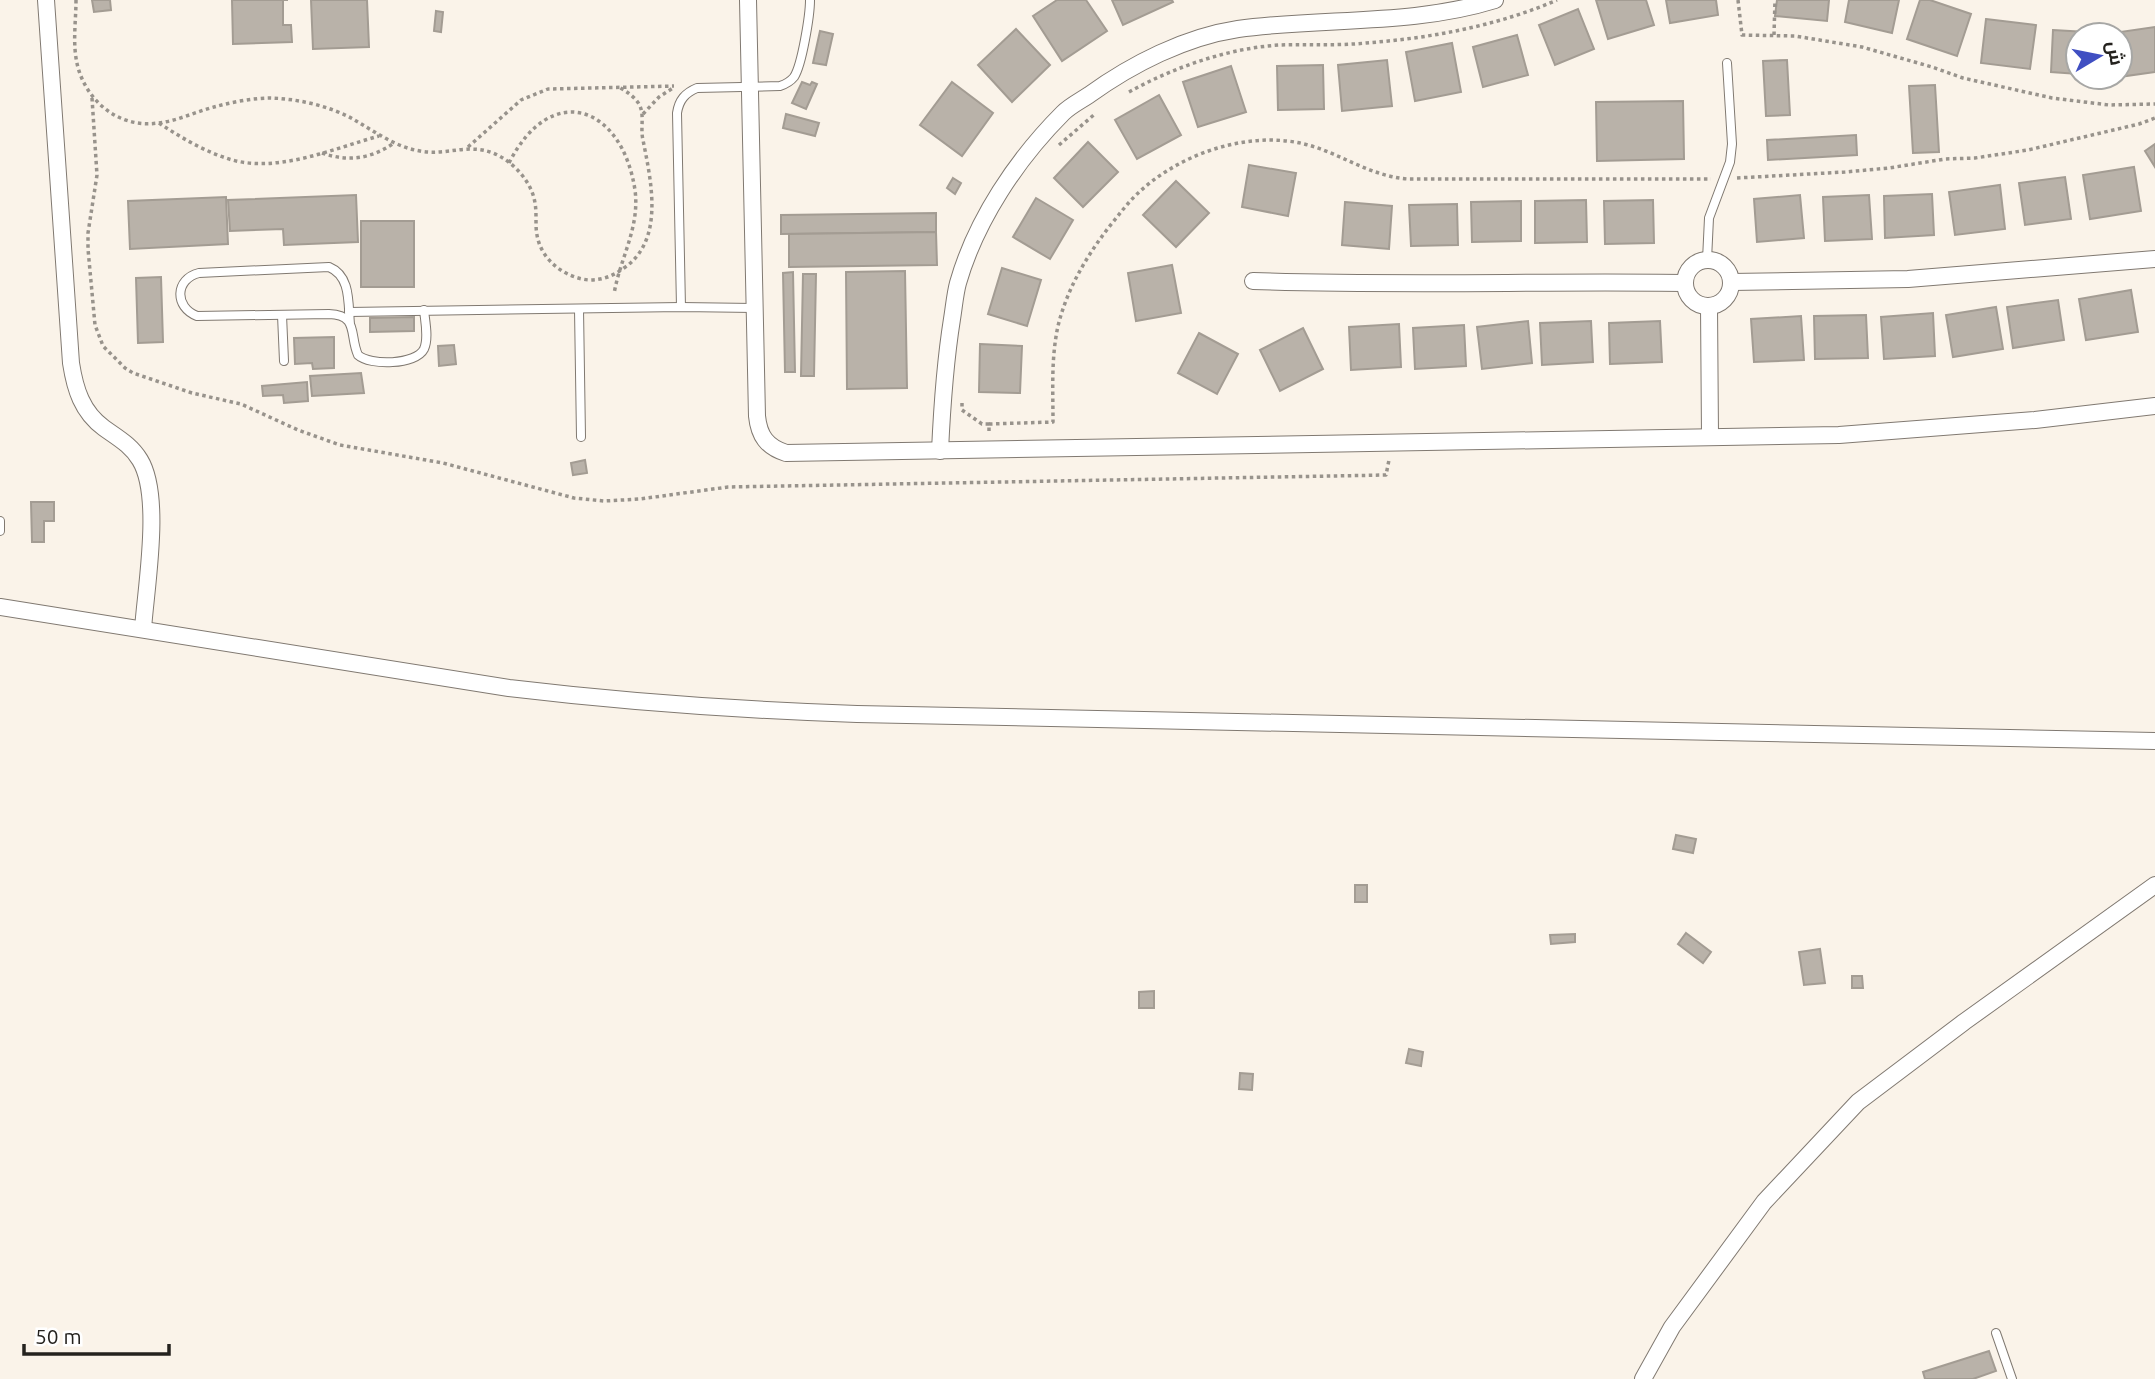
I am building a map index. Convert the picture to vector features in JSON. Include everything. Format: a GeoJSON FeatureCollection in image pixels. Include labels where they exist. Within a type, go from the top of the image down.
{"type":"FeatureCollection","features":[{"type":"Feature","properties":{"kind":"street"},"geometry":{"type":"LineString","coordinates":[[46,0],[74,382],[90,415],[130,447],[147,474],[151,489],[151,520],[143,629]]}},
{"type":"Feature","properties":{"kind":"street"},"geometry":{"type":"LineString","coordinates":[[748,0],[758,424],[764,440],[770,446],[786,453],[1839,435],[2035,420],[2155,406]]}},
{"type":"Feature","properties":{"kind":"street"},"geometry":{"type":"LineString","coordinates":[[940,451],[946,352],[958,283],[986,211],[1027,154],[1065,112],[1107,82],[1153,57],[1197,38],[1236,29],[1287,23],[1417,17],[1495,0]]}},
{"type":"Feature","properties":{"kind":"street"},"geometry":{"type":"LineString","coordinates":[[1731,282],[1917,278],[2155,259]]}},
{"type":"Feature","properties":{"kind":"street"},"geometry":{"type":"LineString","coordinates":[[1707,260],[1724,266],[1731,282],[1725,299],[1709,306],[1692,299],[1685,284],[1691,267],[1707,260]]}},
{"type":"Feature","properties":{"kind":"street"},"geometry":{"type":"LineString","coordinates":[[1254,281],[1347,284],[1685,284]]}},
{"type":"Feature","properties":{"kind":"street"},"geometry":{"type":"LineString","coordinates":[[1709,306],[1710,436]]}},
{"type":"Feature","properties":{"kind":"street"},"geometry":{"type":"LineString","coordinates":[[0,607],[509,688],[680,706],[857,714],[2155,741]]}},
{"type":"Feature","properties":{"kind":"street"},"geometry":{"type":"LineString","coordinates":[[1643,1379],[1672,1327],[1764,1202],[1858,1102],[2155,885]]}},
{"type":"Feature","properties":{"kind":"lane"},"geometry":{"type":"LineString","coordinates":[[681,307],[679,104],[689,91],[697,88],[786,85],[794,77],[808,21],[810,0]]}},
{"type":"Feature","properties":{"kind":"lane"},"geometry":{"type":"LineString","coordinates":[[1707,260],[1709,218],[1730,162],[1732,144],[1727,62]]}},
{"type":"Feature","properties":{"kind":"lane"},"geometry":{"type":"LineString","coordinates":[[351,324],[342,316],[336,315],[197,316],[185,309],[180,290],[187,279],[199,273],[323,267],[335,270],[346,285],[355,349],[362,359],[373,361],[408,360],[419,355],[426,344],[424,310]]}},
{"type":"Feature","properties":{"kind":"lane"},"geometry":{"type":"LineString","coordinates":[[349,312],[754,308]]}},
{"type":"Feature","properties":{"kind":"lane"},"geometry":{"type":"LineString","coordinates":[[579,309],[581,437]]}},
{"type":"Feature","properties":{"kind":"lane"},"geometry":{"type":"LineString","coordinates":[[282,315],[284,361]]}},
{"type":"Feature","properties":{"kind":"lane"},"geometry":{"type":"LineString","coordinates":[[0,521],[0,531]]}},
{"type":"Feature","properties":{"kind":"lane"},"geometry":{"type":"LineString","coordinates":[[1996,1334],[2012,1379]]}},
{"type":"Feature","properties":{"kind":"path"},"geometry":{"type":"LineString","coordinates":[[76,0],[74,46],[85,86],[92,98],[102,107],[122,118],[145,124],[159,123],[214,107],[270,98],[300,101],[334,110],[394,142],[420,151],[434,153],[467,148],[493,153],[523,176],[532,191],[537,237],[552,263],[568,274],[587,280],[605,278],[635,259],[650,227],[652,195],[641,131],[643,114],[634,98],[619,87]]}},
{"type":"Feature","properties":{"kind":"path"},"geometry":{"type":"LineString","coordinates":[[1128,92],[1161,76],[1242,50],[1281,45],[1361,44],[1415,38],[1499,21],[1558,0]]}},
{"type":"Feature","properties":{"kind":"path"},"geometry":{"type":"LineString","coordinates":[[1738,0],[1742,35],[1822,39],[1862,47],[1963,78],[2052,98],[2109,105],[2155,104]]}},
{"type":"Feature","properties":{"kind":"path"},"geometry":{"type":"LineString","coordinates":[[1774,35],[1775,0]]}},
{"type":"Feature","properties":{"kind":"path"},"geometry":{"type":"LineString","coordinates":[[467,148],[521,100],[534,94],[556,88],[677,86],[659,97],[643,114]]}},
{"type":"Feature","properties":{"kind":"path"},"geometry":{"type":"LineString","coordinates":[[92,98],[97,175],[88,249],[95,325],[103,345],[133,373],[192,393],[241,404],[298,430],[348,447],[443,463],[566,496],[604,501],[727,488],[1386,475],[1392,443]]}},
{"type":"Feature","properties":{"kind":"path"},"geometry":{"type":"LineString","coordinates":[[509,163],[524,139],[555,115],[568,112],[592,115],[612,131],[627,158],[635,191],[636,211],[632,237],[618,272],[612,309]]}},
{"type":"Feature","properties":{"kind":"path"},"geometry":{"type":"LineString","coordinates":[[1057,147],[1096,113]]}},
{"type":"Feature","properties":{"kind":"path"},"geometry":{"type":"LineString","coordinates":[[962,399],[962,410],[982,424],[1053,422],[1055,346],[1065,305],[1083,263],[1122,210],[1144,188],[1169,169],[1188,159],[1230,144],[1270,139],[1289,141],[1325,151],[1389,178],[1724,179],[1856,171],[1945,159],[1975,158],[2061,142],[2155,118]]}},
{"type":"Feature","properties":{"kind":"path"},"geometry":{"type":"LineString","coordinates":[[159,123],[228,159],[262,163],[283,162],[380,135]]}},
{"type":"Feature","properties":{"kind":"path"},"geometry":{"type":"LineString","coordinates":[[320,152],[346,159],[360,158],[384,150],[394,142]]}},
{"type":"Feature","properties":{"kind":"path"},"geometry":{"type":"LineString","coordinates":[[989,424],[990,450]]}},
{"type":"Feature","properties":{"kind":"building"},"geometry":{"type":"Polygon","coordinates":[[[92,0],[110,0],[111,10],[94,12],[92,0]]]}},
{"type":"Feature","properties":{"kind":"building"},"geometry":{"type":"Polygon","coordinates":[[[232,0],[283,0],[283,25],[291,25],[292,42],[233,44],[232,0]]]}},
{"type":"Feature","properties":{"kind":"building"},"geometry":{"type":"Polygon","coordinates":[[[311,0],[367,0],[369,47],[313,49],[311,0]]]}},
{"type":"Feature","properties":{"kind":"building"},"geometry":{"type":"Polygon","coordinates":[[[1057,0],[1086,0],[1107,31],[1062,61],[1033,16],[1057,0]]]}},
{"type":"Feature","properties":{"kind":"building"},"geometry":{"type":"Polygon","coordinates":[[[1112,0],[1172,0],[1173,2],[1123,25],[1112,0]]]}},
{"type":"Feature","properties":{"kind":"building"},"geometry":{"type":"Polygon","coordinates":[[[1596,0],[1646,0],[1654,25],[1608,39],[1596,0]]]}},
{"type":"Feature","properties":{"kind":"building"},"geometry":{"type":"Polygon","coordinates":[[[1666,0],[1716,0],[1718,15],[1670,23],[1666,0]]]}},
{"type":"Feature","properties":{"kind":"building"},"geometry":{"type":"Polygon","coordinates":[[[1777,0],[1829,0],[1827,21],[1775,16],[1777,0]]]}},
{"type":"Feature","properties":{"kind":"building"},"geometry":{"type":"Polygon","coordinates":[[[1849,0],[1899,0],[1892,33],[1845,22],[1849,0]]]}},
{"type":"Feature","properties":{"kind":"building"},"geometry":{"type":"Polygon","coordinates":[[[1920,0],[1930,0],[1971,14],[1957,56],[1907,39],[1920,0]]]}},
{"type":"Feature","properties":{"kind":"building"},"geometry":{"type":"Polygon","coordinates":[[[1578,9],[1594,49],[1555,65],[1539,25],[1578,9]]]}},
{"type":"Feature","properties":{"kind":"building"},"geometry":{"type":"Polygon","coordinates":[[[436,11],[443,12],[441,32],[434,31],[436,11]]]}},
{"type":"Feature","properties":{"kind":"building"},"geometry":{"type":"Polygon","coordinates":[[[1986,19],[2036,25],[2030,69],[1981,63],[1986,19]]]}},
{"type":"Feature","properties":{"kind":"building"},"geometry":{"type":"Polygon","coordinates":[[[2155,27],[2155,72],[2134,75],[2134,30],[2155,27]]]}},
{"type":"Feature","properties":{"kind":"building"},"geometry":{"type":"Polygon","coordinates":[[[1016,29],[1050,65],[1012,102],[978,65],[1016,29]]]}},
{"type":"Feature","properties":{"kind":"building"},"geometry":{"type":"Polygon","coordinates":[[[2053,30],[2064,31],[2064,73],[2051,72],[2053,30]]]}},
{"type":"Feature","properties":{"kind":"building"},"geometry":{"type":"Polygon","coordinates":[[[820,31],[833,34],[826,65],[813,63],[820,31]]]}},
{"type":"Feature","properties":{"kind":"building"},"geometry":{"type":"Polygon","coordinates":[[[1517,35],[1528,75],[1483,87],[1473,47],[1517,35]]]}},
{"type":"Feature","properties":{"kind":"building"},"geometry":{"type":"Polygon","coordinates":[[[1452,43],[1461,92],[1415,101],[1406,52],[1452,43]]]}},
{"type":"Feature","properties":{"kind":"building"},"geometry":{"type":"Polygon","coordinates":[[[1387,60],[1392,106],[1342,111],[1338,65],[1387,60]]]}},
{"type":"Feature","properties":{"kind":"building"},"geometry":{"type":"Polygon","coordinates":[[[1787,60],[1790,115],[1766,116],[1763,61],[1787,60]]]}},
{"type":"Feature","properties":{"kind":"building"},"geometry":{"type":"Polygon","coordinates":[[[1323,65],[1324,109],[1278,110],[1277,66],[1323,65]]]}},
{"type":"Feature","properties":{"kind":"building"},"geometry":{"type":"Polygon","coordinates":[[[1231,66],[1246,112],[1198,127],[1183,82],[1231,66]]]}},
{"type":"Feature","properties":{"kind":"building"},"geometry":{"type":"Polygon","coordinates":[[[802,82],[817,84],[806,109],[792,103],[802,82]]]}},
{"type":"Feature","properties":{"kind":"building"},"geometry":{"type":"Polygon","coordinates":[[[952,82],[993,113],[962,156],[920,125],[952,82]]]}},
{"type":"Feature","properties":{"kind":"building"},"geometry":{"type":"Polygon","coordinates":[[[1935,85],[1939,152],[1913,153],[1909,86],[1935,85]]]}},
{"type":"Feature","properties":{"kind":"building"},"geometry":{"type":"Polygon","coordinates":[[[1159,95],[1181,135],[1137,159],[1115,120],[1159,95]]]}},
{"type":"Feature","properties":{"kind":"building"},"geometry":{"type":"Polygon","coordinates":[[[1683,101],[1684,159],[1597,161],[1596,102],[1683,101]]]}},
{"type":"Feature","properties":{"kind":"building"},"geometry":{"type":"Polygon","coordinates":[[[786,114],[819,123],[815,136],[783,128],[786,114]]]}},
{"type":"Feature","properties":{"kind":"building"},"geometry":{"type":"Polygon","coordinates":[[[1856,135],[1857,155],[1768,160],[1767,140],[1856,135]]]}},
{"type":"Feature","properties":{"kind":"building"},"geometry":{"type":"Polygon","coordinates":[[[1088,142],[1118,172],[1083,207],[1054,178],[1088,142]]]}},
{"type":"Feature","properties":{"kind":"building"},"geometry":{"type":"Polygon","coordinates":[[[2155,144],[2155,167],[2145,151],[2155,144]]]}},
{"type":"Feature","properties":{"kind":"building"},"geometry":{"type":"Polygon","coordinates":[[[1249,165],[1296,173],[1288,216],[1242,207],[1249,165]]]}},
{"type":"Feature","properties":{"kind":"building"},"geometry":{"type":"Polygon","coordinates":[[[2134,167],[2141,211],[2090,219],[2083,175],[2134,167]]]}},
{"type":"Feature","properties":{"kind":"building"},"geometry":{"type":"Polygon","coordinates":[[[2065,177],[2071,219],[2025,225],[2019,183],[2065,177]]]}},
{"type":"Feature","properties":{"kind":"building"},"geometry":{"type":"Polygon","coordinates":[[[953,178],[961,183],[955,194],[947,188],[953,178]]]}},
{"type":"Feature","properties":{"kind":"building"},"geometry":{"type":"Polygon","coordinates":[[[1176,181],[1209,213],[1176,247],[1143,215],[1176,181]]]}},
{"type":"Feature","properties":{"kind":"building"},"geometry":{"type":"Polygon","coordinates":[[[2000,185],[2005,229],[1955,235],[1949,192],[2000,185]]]}},
{"type":"Feature","properties":{"kind":"building"},"geometry":{"type":"Polygon","coordinates":[[[1932,194],[1934,235],[1885,238],[1884,196],[1932,194]]]}},
{"type":"Feature","properties":{"kind":"building"},"geometry":{"type":"Polygon","coordinates":[[[356,195],[358,242],[284,245],[283,229],[230,231],[228,200],[356,195]]]}},
{"type":"Feature","properties":{"kind":"building"},"geometry":{"type":"Polygon","coordinates":[[[1800,195],[1804,238],[1757,242],[1754,199],[1800,195]]]}},
{"type":"Feature","properties":{"kind":"building"},"geometry":{"type":"Polygon","coordinates":[[[1869,195],[1872,239],[1825,241],[1823,197],[1869,195]]]}},
{"type":"Feature","properties":{"kind":"building"},"geometry":{"type":"Polygon","coordinates":[[[226,197],[228,244],[130,249],[128,201],[226,197]]]}},
{"type":"Feature","properties":{"kind":"building"},"geometry":{"type":"Polygon","coordinates":[[[1036,198],[1073,220],[1050,259],[1013,237],[1036,198]]]}},
{"type":"Feature","properties":{"kind":"building"},"geometry":{"type":"Polygon","coordinates":[[[1586,200],[1587,242],[1535,243],[1535,201],[1586,200]]]}},
{"type":"Feature","properties":{"kind":"building"},"geometry":{"type":"Polygon","coordinates":[[[1653,200],[1654,243],[1605,244],[1604,201],[1653,200]]]}},
{"type":"Feature","properties":{"kind":"building"},"geometry":{"type":"Polygon","coordinates":[[[1521,201],[1521,241],[1472,242],[1471,202],[1521,201]]]}},
{"type":"Feature","properties":{"kind":"building"},"geometry":{"type":"Polygon","coordinates":[[[1345,202],[1392,206],[1389,249],[1342,245],[1345,202]]]}},
{"type":"Feature","properties":{"kind":"building"},"geometry":{"type":"Polygon","coordinates":[[[1457,204],[1458,245],[1411,246],[1409,205],[1457,204]]]}},
{"type":"Feature","properties":{"kind":"building"},"geometry":{"type":"Polygon","coordinates":[[[936,213],[936,232],[781,234],[781,215],[936,213]]]}},
{"type":"Feature","properties":{"kind":"building"},"geometry":{"type":"Polygon","coordinates":[[[361,221],[414,221],[414,287],[361,287],[361,221]]]}},
{"type":"Feature","properties":{"kind":"building"},"geometry":{"type":"Polygon","coordinates":[[[936,232],[937,265],[789,267],[789,234],[936,232]]]}},
{"type":"Feature","properties":{"kind":"building"},"geometry":{"type":"Polygon","coordinates":[[[1172,265],[1181,313],[1136,321],[1128,273],[1172,265]]]}},
{"type":"Feature","properties":{"kind":"building"},"geometry":{"type":"Polygon","coordinates":[[[1002,268],[1041,280],[1027,326],[988,314],[1002,268]]]}},
{"type":"Feature","properties":{"kind":"building"},"geometry":{"type":"Polygon","coordinates":[[[905,271],[907,388],[847,389],[846,272],[905,271]]]}},
{"type":"Feature","properties":{"kind":"building"},"geometry":{"type":"Polygon","coordinates":[[[793,272],[795,372],[785,372],[783,273],[793,272]]]}},
{"type":"Feature","properties":{"kind":"building"},"geometry":{"type":"Polygon","coordinates":[[[803,274],[816,274],[814,376],[801,376],[803,274]]]}},
{"type":"Feature","properties":{"kind":"building"},"geometry":{"type":"Polygon","coordinates":[[[161,277],[163,342],[138,343],[136,278],[161,277]]]}},
{"type":"Feature","properties":{"kind":"building"},"geometry":{"type":"Polygon","coordinates":[[[2131,290],[2138,332],[2086,340],[2079,299],[2131,290]]]}},
{"type":"Feature","properties":{"kind":"building"},"geometry":{"type":"Polygon","coordinates":[[[2058,300],[2064,340],[2013,348],[2007,307],[2058,300]]]}},
{"type":"Feature","properties":{"kind":"building"},"geometry":{"type":"Polygon","coordinates":[[[1996,307],[2003,349],[1953,357],[1946,315],[1996,307]]]}},
{"type":"Feature","properties":{"kind":"building"},"geometry":{"type":"Polygon","coordinates":[[[1933,313],[1935,356],[1884,359],[1881,317],[1933,313]]]}},
{"type":"Feature","properties":{"kind":"building"},"geometry":{"type":"Polygon","coordinates":[[[1866,315],[1868,358],[1815,359],[1814,316],[1866,315]]]}},
{"type":"Feature","properties":{"kind":"building"},"geometry":{"type":"Polygon","coordinates":[[[1801,316],[1804,360],[1754,362],[1751,319],[1801,316]]]}},
{"type":"Feature","properties":{"kind":"building"},"geometry":{"type":"Polygon","coordinates":[[[414,317],[414,331],[370,332],[370,318],[414,317]]]}},
{"type":"Feature","properties":{"kind":"building"},"geometry":{"type":"Polygon","coordinates":[[[1528,321],[1532,363],[1482,369],[1477,327],[1528,321]]]}},
{"type":"Feature","properties":{"kind":"building"},"geometry":{"type":"Polygon","coordinates":[[[1591,321],[1593,362],[1542,365],[1540,323],[1591,321]]]}},
{"type":"Feature","properties":{"kind":"building"},"geometry":{"type":"Polygon","coordinates":[[[1660,321],[1662,362],[1610,364],[1609,323],[1660,321]]]}},
{"type":"Feature","properties":{"kind":"building"},"geometry":{"type":"Polygon","coordinates":[[[1399,324],[1401,367],[1351,370],[1349,327],[1399,324]]]}},
{"type":"Feature","properties":{"kind":"building"},"geometry":{"type":"Polygon","coordinates":[[[1464,325],[1466,366],[1415,369],[1413,328],[1464,325]]]}},
{"type":"Feature","properties":{"kind":"building"},"geometry":{"type":"Polygon","coordinates":[[[1303,328],[1323,369],[1280,391],[1260,350],[1303,328]]]}},
{"type":"Feature","properties":{"kind":"building"},"geometry":{"type":"Polygon","coordinates":[[[1199,333],[1238,354],[1217,394],[1178,373],[1199,333]]]}},
{"type":"Feature","properties":{"kind":"building"},"geometry":{"type":"Polygon","coordinates":[[[334,337],[334,368],[313,369],[312,363],[295,364],[294,338],[334,337]]]}},
{"type":"Feature","properties":{"kind":"building"},"geometry":{"type":"Polygon","coordinates":[[[980,344],[1022,346],[1020,393],[979,392],[980,344]]]}},
{"type":"Feature","properties":{"kind":"building"},"geometry":{"type":"Polygon","coordinates":[[[454,345],[456,364],[439,366],[438,346],[454,345]]]}},
{"type":"Feature","properties":{"kind":"building"},"geometry":{"type":"Polygon","coordinates":[[[361,373],[364,393],[312,396],[310,376],[361,373]]]}},
{"type":"Feature","properties":{"kind":"building"},"geometry":{"type":"Polygon","coordinates":[[[307,382],[308,401],[284,403],[283,395],[263,396],[262,386],[307,382]]]}},
{"type":"Feature","properties":{"kind":"building"},"geometry":{"type":"Polygon","coordinates":[[[585,460],[587,473],[573,475],[571,463],[585,460]]]}},
{"type":"Feature","properties":{"kind":"building"},"geometry":{"type":"Polygon","coordinates":[[[31,502],[54,502],[54,521],[44,521],[44,542],[32,542],[31,502]]]}},
{"type":"Feature","properties":{"kind":"building"},"geometry":{"type":"Polygon","coordinates":[[[1676,835],[1696,839],[1693,853],[1673,849],[1676,835]]]}},
{"type":"Feature","properties":{"kind":"building"},"geometry":{"type":"Polygon","coordinates":[[[1355,885],[1367,885],[1367,902],[1355,902],[1355,885]]]}},
{"type":"Feature","properties":{"kind":"building"},"geometry":{"type":"Polygon","coordinates":[[[1686,933],[1711,952],[1703,963],[1678,944],[1686,933]]]}},
{"type":"Feature","properties":{"kind":"building"},"geometry":{"type":"Polygon","coordinates":[[[1575,934],[1575,942],[1551,944],[1550,935],[1575,934]]]}},
{"type":"Feature","properties":{"kind":"building"},"geometry":{"type":"Polygon","coordinates":[[[1820,949],[1825,983],[1804,985],[1799,952],[1820,949]]]}},
{"type":"Feature","properties":{"kind":"building"},"geometry":{"type":"Polygon","coordinates":[[[1852,976],[1862,976],[1863,988],[1852,988],[1852,976]]]}},
{"type":"Feature","properties":{"kind":"building"},"geometry":{"type":"Polygon","coordinates":[[[1154,991],[1154,1008],[1139,1008],[1139,992],[1154,991]]]}},
{"type":"Feature","properties":{"kind":"building"},"geometry":{"type":"Polygon","coordinates":[[[1409,1049],[1423,1052],[1421,1066],[1406,1063],[1409,1049]]]}},
{"type":"Feature","properties":{"kind":"building"},"geometry":{"type":"Polygon","coordinates":[[[1240,1073],[1253,1074],[1252,1090],[1239,1089],[1240,1073]]]}},
{"type":"Feature","properties":{"kind":"building"},"geometry":{"type":"Polygon","coordinates":[[[1989,1351],[1996,1371],[1973,1379],[1925,1379],[1923,1372],[1989,1351]]]}}]}
